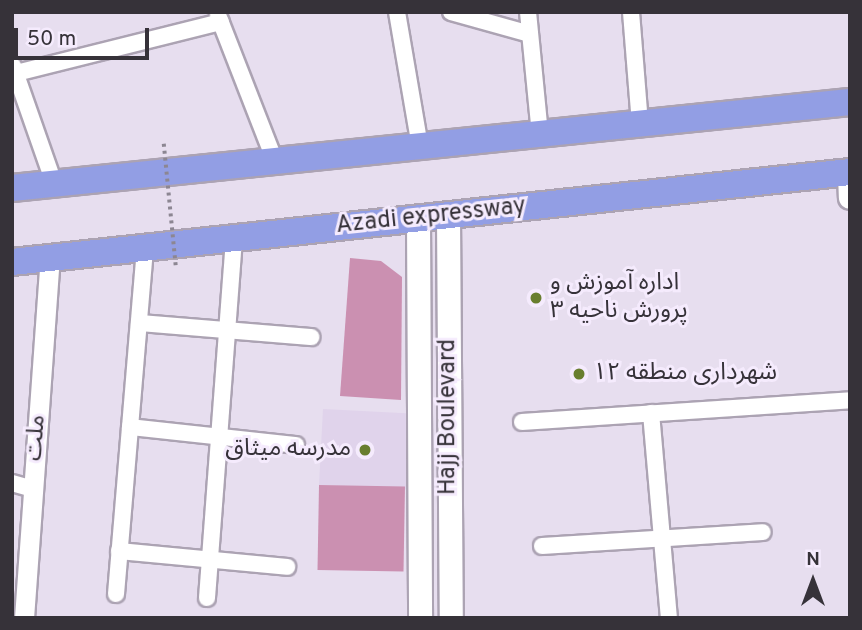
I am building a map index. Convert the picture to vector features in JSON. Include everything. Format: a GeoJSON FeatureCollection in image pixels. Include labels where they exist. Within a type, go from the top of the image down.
{"type":"FeatureCollection","features":[{"type":"Feature","properties":{"kind":"highway"},"geometry":{"type":"LineString","coordinates":[[12,188],[850,102]]}},
{"type":"Feature","properties":{"kind":"highway","name":"Azadi expressway"},"geometry":{"type":"LineString","coordinates":[[12,262],[448,216],[849,180]]}},
{"type":"Feature","properties":{"kind":"main road","name":"Hajj Boulevard"},"geometry":{"type":"LineString","coordinates":[[448,216],[451,618]]}},
{"type":"Feature","properties":{"kind":"main road","name":"Hajj Boulevard"},"geometry":{"type":"LineString","coordinates":[[418,219],[420,618]]}},
{"type":"Feature","properties":{"kind":"main road"},"geometry":{"type":"LineString","coordinates":[[418,262],[448,259]]}},
{"type":"Feature","properties":{"kind":"street"},"geometry":{"type":"LineString","coordinates":[[397,12],[420,146]]}},
{"type":"Feature","properties":{"kind":"street"},"geometry":{"type":"LineString","coordinates":[[451,12],[530,34]]}},
{"type":"Feature","properties":{"kind":"street"},"geometry":{"type":"LineString","coordinates":[[528,12],[540,134]]}},
{"type":"Feature","properties":{"kind":"street"},"geometry":{"type":"LineString","coordinates":[[631,12],[639,124]]}},
{"type":"Feature","properties":{"kind":"street"},"geometry":{"type":"LineString","coordinates":[[54,183],[14,68],[219,17],[275,160]]}},
{"type":"Feature","properties":{"kind":"street"},"geometry":{"type":"LineString","coordinates":[[207,598],[234,239]]}},
{"type":"Feature","properties":{"kind":"street"},"geometry":{"type":"LineString","coordinates":[[116,594],[145,248]]}},
{"type":"Feature","properties":{"kind":"street","name":"ملت"},"geometry":{"type":"LineString","coordinates":[[23,618],[50,258]]}},
{"type":"Feature","properties":{"kind":"street"},"geometry":{"type":"LineString","coordinates":[[139,323],[311,337]]}},
{"type":"Feature","properties":{"kind":"street"},"geometry":{"type":"LineString","coordinates":[[522,422],[850,400]]}},
{"type":"Feature","properties":{"kind":"street"},"geometry":{"type":"LineString","coordinates":[[651,413],[669,618]]}},
{"type":"Feature","properties":{"kind":"street"},"geometry":{"type":"LineString","coordinates":[[130,427],[296,445]]}},
{"type":"Feature","properties":{"kind":"street"},"geometry":{"type":"LineString","coordinates":[[12,483],[33,489]]}},
{"type":"Feature","properties":{"kind":"street"},"geometry":{"type":"LineString","coordinates":[[542,546],[763,532]]}},
{"type":"Feature","properties":{"kind":"street"},"geometry":{"type":"LineString","coordinates":[[119,551],[287,567]]}},
{"type":"Feature","properties":{"kind":"path"},"geometry":{"type":"LineString","coordinates":[[164,144],[176,266]]}},
{"type":"Feature","properties":{"kind":"shaded area","name":"مدرسه میثاق"},"geometry":{"type":"Polygon","coordinates":[[[323,409],[411,414],[407,490],[319,485],[323,409]]]}},
{"type":"Feature","properties":{"kind":"building"},"geometry":{"type":"Polygon","coordinates":[[[350,258],[381,261],[402,277],[401,400],[340,396],[350,258]]]}},
{"type":"Feature","properties":{"kind":"building"},"geometry":{"type":"Polygon","coordinates":[[[319,485],[405,487],[404,571],[318,570],[319,485]]]}},
{"type":"Feature","properties":{"kind":"place","name":"اداره آموزش و پرورش ناحیه ۳"},"geometry":{"type":"Point","coordinates":[536,298]}},
{"type":"Feature","properties":{"kind":"place","name":"شهرداری منطقه ۱۲"},"geometry":{"type":"Point","coordinates":[579,374]}},
{"type":"Feature","properties":{"kind":"place","name":"مدرسه میثاق"},"geometry":{"type":"Point","coordinates":[365,450]}}]}
